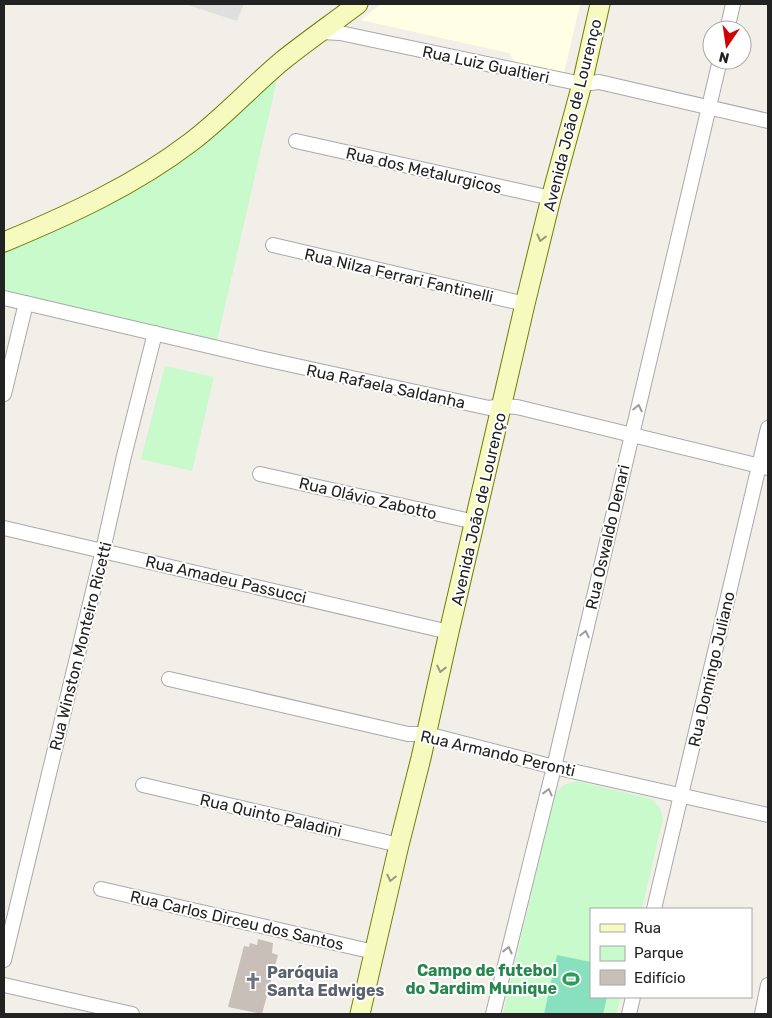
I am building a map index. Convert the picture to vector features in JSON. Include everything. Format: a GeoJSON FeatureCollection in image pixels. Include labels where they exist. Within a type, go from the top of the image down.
{"type":"FeatureCollection","features":[{"type":"Feature","properties":{"kind":"street"},"geometry":{"type":"LineString","coordinates":[[4,242],[112,193],[159,164],[191,142],[283,61],[358,4]]}},
{"type":"Feature","properties":{"kind":"street","name":"Avenida João de Lourenço"},"geometry":{"type":"LineString","coordinates":[[360,1014],[427,734],[525,304],[582,84],[600,4]]}},
{"type":"Feature","properties":{"kind":"street"},"geometry":{"type":"LineString","coordinates":[[729,20],[733,4]]}},
{"type":"Feature","properties":{"kind":"street","name":"Rua Luiz Gualtieri"},"geometry":{"type":"LineString","coordinates":[[321,32],[340,33],[582,84],[599,82],[768,121]]}},
{"type":"Feature","properties":{"kind":"street","name":"Rua Oswaldo Denari"},"geometry":{"type":"LineString","coordinates":[[493,1014],[554,766],[718,70]]}},
{"type":"Feature","properties":{"kind":"street","name":"Rua dos Metalurgicos"},"geometry":{"type":"LineString","coordinates":[[296,141],[551,198]]}},
{"type":"Feature","properties":{"kind":"street","name":"Rua Nilza Ferrari Fantinelli"},"geometry":{"type":"LineString","coordinates":[[273,245],[525,304]]}},
{"type":"Feature","properties":{"kind":"street","name":"Rua Rafaela Saldanha"},"geometry":{"type":"LineString","coordinates":[[4,298],[489,408],[502,406],[516,407],[764,467]]}},
{"type":"Feature","properties":{"kind":"street"},"geometry":{"type":"LineString","coordinates":[[4,394],[26,303]]}},
{"type":"Feature","properties":{"kind":"street","name":"Rua Winston Monteiro Ricetti"},"geometry":{"type":"LineString","coordinates":[[4,960],[155,333]]}},
{"type":"Feature","properties":{"kind":"street","name":"Rua Domingo Juliano"},"geometry":{"type":"LineString","coordinates":[[654,908],[764,467],[768,428]]}},
{"type":"Feature","properties":{"kind":"street","name":"Rua Olávio Zabotto"},"geometry":{"type":"LineString","coordinates":[[260,474],[475,522]]}},
{"type":"Feature","properties":{"kind":"street","name":"Rua Amadeu Passucci"},"geometry":{"type":"LineString","coordinates":[[4,528],[449,632]]}},
{"type":"Feature","properties":{"kind":"street","name":"Rua Armando Peronti"},"geometry":{"type":"LineString","coordinates":[[169,678],[408,734],[427,734],[554,766],[768,815]]}},
{"type":"Feature","properties":{"kind":"street","name":"Rua Quinto Paladini"},"geometry":{"type":"LineString","coordinates":[[143,785],[399,845]]}},
{"type":"Feature","properties":{"kind":"street","name":"Rua Carlos Dirceu dos Santos"},"geometry":{"type":"LineString","coordinates":[[101,889],[374,952]]}},
{"type":"Feature","properties":{"kind":"street"},"geometry":{"type":"LineString","coordinates":[[4,985],[132,1014]]}},
{"type":"Feature","properties":{"kind":"street"},"geometry":{"type":"LineString","coordinates":[[762,1014],[768,986]]}},
{"type":"Feature","properties":{"kind":"street"},"geometry":{"type":"LineString","coordinates":[[629,1014],[633,998]]}},
{"type":"Feature","properties":{"kind":"shaded area"},"geometry":{"type":"Polygon","coordinates":[[[185,4],[244,4],[237,21],[185,4]]]}},
{"type":"Feature","properties":{"kind":"shaded area"},"geometry":{"type":"Polygon","coordinates":[[[381,4],[580,4],[564,73],[515,63],[509,53],[361,20],[381,4]]]}},
{"type":"Feature","properties":{"kind":"green space"},"geometry":{"type":"Polygon","coordinates":[[[280,67],[217,341],[4,290],[4,249],[67,220],[280,67]]]}},
{"type":"Feature","properties":{"kind":"green space"},"geometry":{"type":"Polygon","coordinates":[[[165,366],[214,377],[192,471],[141,459],[165,366]]]}},
{"type":"Feature","properties":{"kind":"green space"},"geometry":{"type":"Polygon","coordinates":[[[576,781],[652,799],[660,808],[663,819],[642,908],[590,908],[590,998],[621,998],[616,1014],[503,1014],[555,793],[564,785],[576,781]]]}},
{"type":"Feature","properties":{"kind":"green space","name":"Campo de futebol do Jardim Munique"},"geometry":{"type":"Polygon","coordinates":[[[557,955],[590,962],[590,998],[607,998],[603,1014],[544,1014],[557,955]]]}},
{"type":"Feature","properties":{"kind":"building","name":"Paróquia Santa Edwiges"},"geometry":{"type":"Polygon","coordinates":[[[258,939],[273,943],[272,953],[278,955],[262,1014],[228,1007],[244,946],[249,947],[250,943],[257,945],[258,939]]]}},
{"type":"Feature","properties":{"kind":"place","name":"Campo de futebol do Jardim Munique"},"geometry":{"type":"Point","coordinates":[571,979]}},
{"type":"Feature","properties":{"kind":"place","name":"Paróquia Santa Edwiges"},"geometry":{"type":"Point","coordinates":[253,981]}}]}
